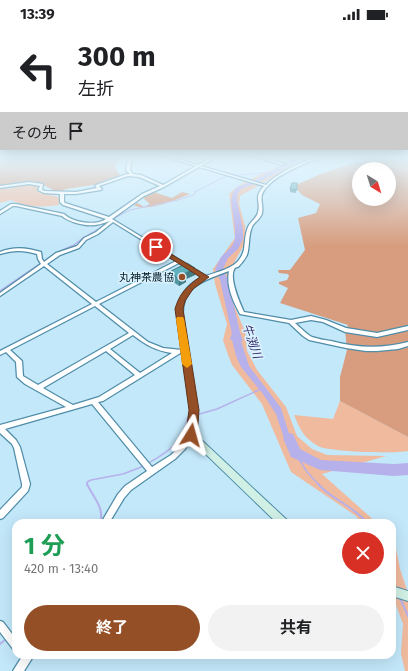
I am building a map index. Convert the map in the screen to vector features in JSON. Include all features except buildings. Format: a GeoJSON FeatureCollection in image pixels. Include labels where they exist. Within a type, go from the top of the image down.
{"type":"FeatureCollection","features":[{"type":"Feature","properties":{"kind":"street"},"geometry":{"type":"LineString","coordinates":[[0,188],[14,186]]}},
{"type":"Feature","properties":{"kind":"street"},"geometry":{"type":"LineString","coordinates":[[42,186],[40,190],[42,191],[62,194],[100,188],[97,186]]}},
{"type":"Feature","properties":{"kind":"street"},"geometry":{"type":"LineString","coordinates":[[0,295],[62,252],[78,247],[85,239],[98,233],[111,220],[143,195],[163,186]]}},
{"type":"Feature","properties":{"kind":"street"},"geometry":{"type":"LineString","coordinates":[[108,519],[121,496],[128,488],[173,457],[183,447],[191,435],[194,410],[190,374],[184,350],[180,305],[190,287],[205,277],[226,270],[241,262],[244,256],[250,228],[260,214],[259,196],[267,186]]}},
{"type":"Feature","properties":{"kind":"street"},"geometry":{"type":"LineString","coordinates":[[62,194],[62,202],[64,204],[111,220],[205,277]]}},
{"type":"Feature","properties":{"kind":"street"},"geometry":{"type":"LineString","coordinates":[[0,213],[12,205],[16,205],[63,215],[66,218],[84,224],[102,223],[111,220]]}},
{"type":"Feature","properties":{"kind":"street"},"geometry":{"type":"LineString","coordinates":[[0,252],[14,249],[30,250],[39,253],[40,259],[44,264],[152,347],[178,352]]}},
{"type":"Feature","properties":{"kind":"street"},"geometry":{"type":"LineString","coordinates":[[0,353],[179,261]]}},
{"type":"Feature","properties":{"kind":"street"},"geometry":{"type":"LineString","coordinates":[[233,267],[230,274],[231,280],[242,313],[291,322],[311,318],[324,321],[345,330],[378,335],[408,328]]}},
{"type":"Feature","properties":{"kind":"street"},"geometry":{"type":"LineString","coordinates":[[291,322],[307,336],[340,346],[381,349],[397,348],[408,344]]}},
{"type":"Feature","properties":{"kind":"street"},"geometry":{"type":"LineString","coordinates":[[38,388],[133,333]]}},
{"type":"Feature","properties":{"kind":"street"},"geometry":{"type":"LineString","coordinates":[[106,348],[140,376]]}},
{"type":"Feature","properties":{"kind":"street"},"geometry":{"type":"LineString","coordinates":[[6,350],[19,361],[20,377],[28,384],[38,388],[59,402],[74,407]]}},
{"type":"Feature","properties":{"kind":"street"},"geometry":{"type":"LineString","coordinates":[[0,515],[25,489],[26,484],[17,447],[0,428],[94,402],[171,358],[178,352],[184,350]]}},
{"type":"Feature","properties":{"kind":"street"},"geometry":{"type":"LineString","coordinates":[[94,402],[151,471]]}},
{"type":"Feature","properties":{"kind":"street"},"geometry":{"type":"LineString","coordinates":[[191,435],[280,519]]}},
{"type":"Feature","properties":{"kind":"street"},"geometry":{"type":"LineString","coordinates":[[396,592],[408,596]]}},
{"type":"Feature","properties":{"kind":"street"},"geometry":{"type":"LineString","coordinates":[[0,625],[12,641]]}},
{"type":"Feature","properties":{"kind":"street"},"geometry":{"type":"LineString","coordinates":[[18,671],[24,659]]}},
{"type":"Feature","properties":{"kind":"shaded area"},"geometry":{"type":"Polygon","coordinates":[[[19,186],[37,186],[38,192],[59,197],[59,205],[35,206],[17,203],[11,200],[0,203],[0,189],[8,189],[19,186]]]}},
{"type":"Feature","properties":{"kind":"shaded area"},"geometry":{"type":"Polygon","coordinates":[[[44,186],[85,186],[66,189],[58,193],[44,186]]]}},
{"type":"Feature","properties":{"kind":"shaded area"},"geometry":{"type":"Polygon","coordinates":[[[239,186],[258,186],[240,196],[239,204],[245,226],[246,241],[229,272],[234,305],[245,332],[247,351],[257,370],[286,407],[297,436],[312,449],[327,455],[386,456],[322,474],[373,519],[358,519],[356,516],[291,472],[262,404],[232,365],[223,340],[227,324],[215,284],[213,269],[235,238],[229,194],[239,186]]]}},
{"type":"Feature","properties":{"kind":"shaded area"},"geometry":{"type":"Polygon","coordinates":[[[294,186],[352,186],[352,206],[396,206],[396,186],[408,186],[408,437],[340,401],[340,377],[347,350],[345,330],[348,325],[280,303],[288,288],[279,284],[279,282],[287,280],[289,276],[288,274],[279,273],[278,270],[290,270],[305,250],[298,218],[316,213],[320,204],[302,195],[294,186]]]}},
{"type":"Feature","properties":{"kind":"shaded area"},"geometry":{"type":"Polygon","coordinates":[[[154,192],[172,198],[182,192],[190,194],[170,202],[144,207],[150,204],[143,198],[154,192]]]}},
{"type":"Feature","properties":{"kind":"shaded area"},"geometry":{"type":"Polygon","coordinates":[[[137,203],[144,207],[139,207],[134,205],[137,203]]]}},
{"type":"Feature","properties":{"kind":"shaded area"},"geometry":{"type":"Polygon","coordinates":[[[233,329],[239,331],[243,340],[241,341],[249,366],[281,408],[295,453],[285,441],[276,414],[263,394],[241,367],[236,356],[232,340],[230,340],[233,329]]]}},
{"type":"Feature","properties":{"kind":"shaded area"},"geometry":{"type":"Polygon","coordinates":[[[340,401],[408,437],[408,451],[362,452],[334,450],[318,446],[313,443],[303,432],[294,415],[333,419],[340,401]]]}},
{"type":"Feature","properties":{"kind":"shaded area"},"geometry":{"type":"Polygon","coordinates":[[[396,548],[400,569],[408,593],[408,671],[405,671],[401,654],[403,624],[396,605],[396,548]]]}},
{"type":"Feature","properties":{"kind":"waterway"},"geometry":{"type":"LineString","coordinates":[[111,220],[130,210],[178,200],[194,195],[195,192],[207,186]]}},
{"type":"Feature","properties":{"kind":"waterway","name":"牛渕川"},"geometry":{"type":"LineString","coordinates":[[237,341],[224,280],[219,269],[225,257],[235,247],[239,239],[239,229],[234,201],[235,193],[239,188],[244,186]]}},
{"type":"Feature","properties":{"kind":"waterway"},"geometry":{"type":"LineString","coordinates":[[83,238],[106,224]]}},
{"type":"Feature","properties":{"kind":"waterway"},"geometry":{"type":"LineString","coordinates":[[0,291],[56,253],[74,245],[84,237]]}},
{"type":"Feature","properties":{"kind":"waterway"},"geometry":{"type":"LineString","coordinates":[[196,415],[217,409],[261,389]]}},
{"type":"Feature","properties":{"kind":"waterway"},"geometry":{"type":"LineString","coordinates":[[147,464],[174,446],[182,434],[188,417],[192,416]]}},
{"type":"Feature","properties":{"kind":"waterway","name":"牛渕川"},"geometry":{"type":"LineString","coordinates":[[289,438],[295,453],[320,465],[394,470],[408,469]]}},
{"type":"Feature","properties":{"kind":"waterway"},"geometry":{"type":"LineString","coordinates":[[295,453],[307,472],[319,485]]}},
{"type":"Feature","properties":{"kind":"waterway"},"geometry":{"type":"LineString","coordinates":[[87,484],[87,482],[91,480],[123,474],[144,466]]}},
{"type":"Feature","properties":{"kind":"waterway"},"geometry":{"type":"LineString","coordinates":[[87,484],[100,507],[101,519]]}},
{"type":"Feature","properties":{"kind":"waterway"},"geometry":{"type":"LineString","coordinates":[[319,485],[364,519]]}},
{"type":"Feature","properties":{"kind":"waterway"},"geometry":{"type":"LineString","coordinates":[[400,598],[408,616]]}},
{"type":"Feature","properties":{"kind":"waterway"},"geometry":{"type":"LineString","coordinates":[[0,644],[6,639]]}},
{"type":"Feature","properties":{"kind":"slow traffic"},"geometry":{"type":"LineString","coordinates":[[180,319],[187,364]]}},
{"type":"Feature","properties":{"kind":"place","name":"丸神茶農協"},"geometry":{"type":"Point","coordinates":[182,277]}},
{"type":"Feature","properties":{"kind":"route"},"geometry":{"type":"LineString","coordinates":[[156,247],[205,277],[190,287],[181,301],[179,309],[186,362],[190,374],[194,410],[194,426],[191,435]]}}]}
